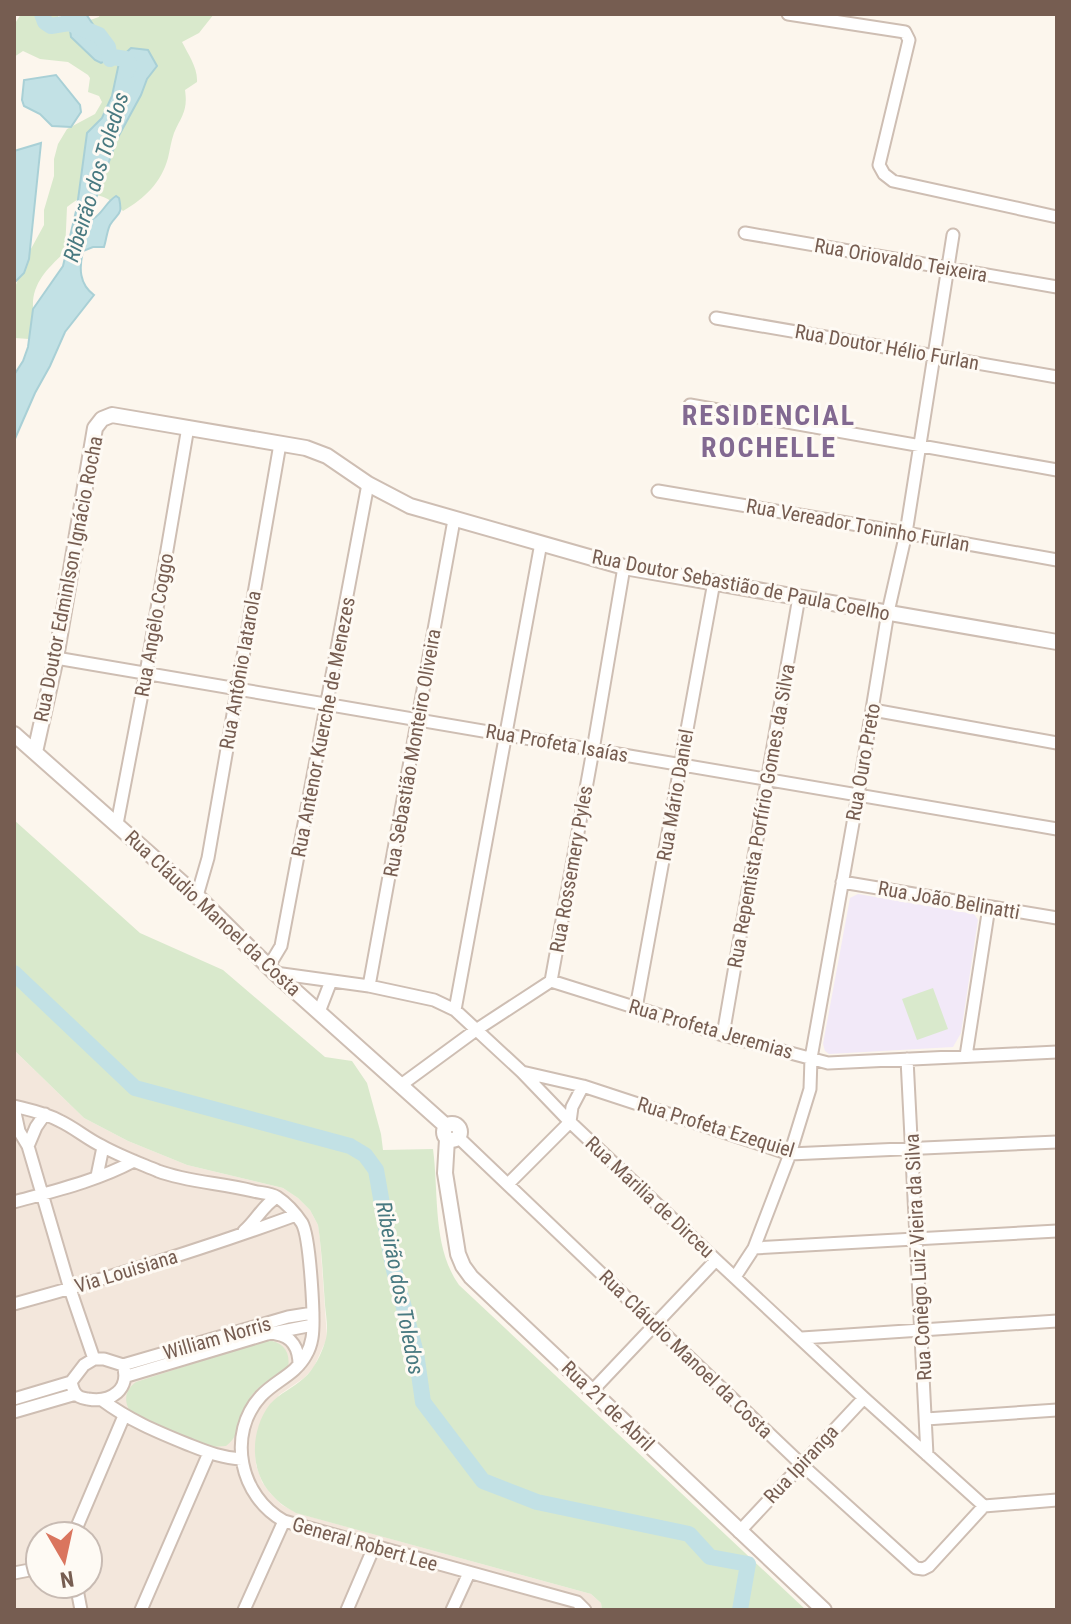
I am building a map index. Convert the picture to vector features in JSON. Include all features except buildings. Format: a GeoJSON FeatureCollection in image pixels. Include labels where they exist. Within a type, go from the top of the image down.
{"type":"FeatureCollection","features":[{"type":"Feature","properties":{"kind":"street"},"geometry":{"type":"LineString","coordinates":[[788,14],[905,32],[909,40],[879,165],[893,181],[1057,217]]}},
{"type":"Feature","properties":{"kind":"street","name":"Rua Oriovaldo Teixeira"},"geometry":{"type":"LineString","coordinates":[[745,233],[1057,287]]}},
{"type":"Feature","properties":{"kind":"street","name":"Rua Ouro Preto"},"geometry":{"type":"LineString","coordinates":[[735,1277],[754,1248],[790,1154],[810,1089],[811,1058],[888,612],[906,533],[953,235]]}},
{"type":"Feature","properties":{"kind":"street","name":"Rua Doutor Hélio Furlan"},"geometry":{"type":"LineString","coordinates":[[716,318],[1057,377]]}},
{"type":"Feature","properties":{"kind":"street"},"geometry":{"type":"LineString","coordinates":[[690,405],[1057,470]]}},
{"type":"Feature","properties":{"kind":"street","name":"Rua Doutor Sebastião de Paula Coelho"},"geometry":{"type":"LineString","coordinates":[[112,415],[306,448],[327,456],[368,484],[410,506],[624,567],[1057,642]]}},
{"type":"Feature","properties":{"kind":"street","name":"Rua Doutor Edminlson Ignácio Rocha"},"geometry":{"type":"LineString","coordinates":[[35,752],[56,658],[95,428],[102,419],[112,415]]}},
{"type":"Feature","properties":{"kind":"street","name":"Rua Angêlo Coggo"},"geometry":{"type":"LineString","coordinates":[[117,824],[188,427]]}},
{"type":"Feature","properties":{"kind":"street","name":"Rua Antônio Iatarola"},"geometry":{"type":"LineString","coordinates":[[197,896],[208,858],[280,444]]}},
{"type":"Feature","properties":{"kind":"street","name":"Rua Antenor Kuerche de Menezes"},"geometry":{"type":"LineString","coordinates":[[272,970],[281,946],[368,484]]}},
{"type":"Feature","properties":{"kind":"street","name":"Rua Vereador Toninho Furlan"},"geometry":{"type":"LineString","coordinates":[[658,491],[1057,560]]}},
{"type":"Feature","properties":{"kind":"street","name":"Rua Sebastião Monteiro Oliveira"},"geometry":{"type":"LineString","coordinates":[[369,986],[454,520]]}},
{"type":"Feature","properties":{"kind":"street"},"geometry":{"type":"LineString","coordinates":[[455,1010],[541,543]]}},
{"type":"Feature","properties":{"kind":"street","name":"Rua Rossemery Pyles"},"geometry":{"type":"LineString","coordinates":[[551,981],[624,567]]}},
{"type":"Feature","properties":{"kind":"street","name":"Rua Mário Daniel"},"geometry":{"type":"LineString","coordinates":[[636,1008],[714,582]]}},
{"type":"Feature","properties":{"kind":"street","name":"Rua Repentista Porfírio Gomes da Silva"},"geometry":{"type":"LineString","coordinates":[[723,1035],[799,597]]}},
{"type":"Feature","properties":{"kind":"street","name":"Rua Profeta Isaías"},"geometry":{"type":"LineString","coordinates":[[56,658],[1057,829]]}},
{"type":"Feature","properties":{"kind":"street"},"geometry":{"type":"LineString","coordinates":[[873,710],[1057,743]]}},
{"type":"Feature","properties":{"kind":"street","name":"Rua Cláudio Manoel da Costa"},"geometry":{"type":"LineString","coordinates":[[14,734],[197,896],[272,970],[508,1184],[801,1464],[916,1568],[929,1566],[984,1506]]}},
{"type":"Feature","properties":{"kind":"street","name":"Rua João Belinatti"},"geometry":{"type":"LineString","coordinates":[[842,882],[1057,918]]}},
{"type":"Feature","properties":{"kind":"street"},"geometry":{"type":"LineString","coordinates":[[966,1056],[989,907]]}},
{"type":"Feature","properties":{"kind":"street"},"geometry":{"type":"LineString","coordinates":[[272,970],[434,1000],[455,1010],[476,1030]]}},
{"type":"Feature","properties":{"kind":"street"},"geometry":{"type":"LineString","coordinates":[[319,1012],[331,981]]}},
{"type":"Feature","properties":{"kind":"street"},"geometry":{"type":"LineString","coordinates":[[401,1085],[476,1030],[551,981]]}},
{"type":"Feature","properties":{"kind":"street","name":"Rua Profeta Jeremias"},"geometry":{"type":"LineString","coordinates":[[551,981],[723,1035],[836,1063],[1057,1052]]}},
{"type":"Feature","properties":{"kind":"street","name":"Rua Profeta Ezequiel"},"geometry":{"type":"LineString","coordinates":[[476,1030],[522,1072],[540,1082],[583,1086],[790,1154],[1057,1142]]}},
{"type":"Feature","properties":{"kind":"street","name":"Rua Conêgo Luiz Vieira da Silva"},"geometry":{"type":"LineString","coordinates":[[907,1059],[927,1455]]}},
{"type":"Feature","properties":{"kind":"street","name":"Rua Marilia de Dirceu"},"geometry":{"type":"LineString","coordinates":[[540,1082],[570,1122],[864,1398],[984,1506]]}},
{"type":"Feature","properties":{"kind":"street"},"geometry":{"type":"LineString","coordinates":[[508,1184],[570,1122],[572,1107],[583,1086]]}},
{"type":"Feature","properties":{"kind":"street"},"geometry":{"type":"LineString","coordinates":[[94,1359],[28,1146],[19,1131],[14,1107],[64,1122],[103,1147],[167,1174],[277,1197],[289,1207],[303,1225],[306,1236],[313,1319],[309,1349],[299,1365]]}},
{"type":"Feature","properties":{"kind":"street"},"geometry":{"type":"LineString","coordinates":[[28,1146],[45,1114]]}},
{"type":"Feature","properties":{"kind":"street","name":"Rua 21 de Abril"},"geometry":{"type":"LineString","coordinates":[[451,1135],[445,1173],[458,1254],[471,1277],[824,1610]]}},
{"type":"Feature","properties":{"kind":"street"},"geometry":{"type":"LineString","coordinates":[[97,1176],[103,1147]]}},
{"type":"Feature","properties":{"kind":"street"},"geometry":{"type":"LineString","coordinates":[[14,1202],[119,1169],[134,1161]]}},
{"type":"Feature","properties":{"kind":"street","name":"Via Louisiana"},"geometry":{"type":"LineString","coordinates":[[237,1236],[277,1197]]}},
{"type":"Feature","properties":{"kind":"street","name":"Via Louisiana"},"geometry":{"type":"LineString","coordinates":[[14,1304],[70,1289],[296,1215]]}},
{"type":"Feature","properties":{"kind":"street"},"geometry":{"type":"LineString","coordinates":[[754,1248],[1057,1231]]}},
{"type":"Feature","properties":{"kind":"street"},"geometry":{"type":"LineString","coordinates":[[593,1390],[716,1260]]}},
{"type":"Feature","properties":{"kind":"street","name":"William Norris"},"geometry":{"type":"LineString","coordinates":[[125,1371],[313,1319]]}},
{"type":"Feature","properties":{"kind":"street","name":"William Norris"},"geometry":{"type":"LineString","coordinates":[[125,1371],[276,1320],[313,1319]]}},
{"type":"Feature","properties":{"kind":"street"},"geometry":{"type":"LineString","coordinates":[[802,1338],[1057,1321]]}},
{"type":"Feature","properties":{"kind":"street"},"geometry":{"type":"LineString","coordinates":[[267,1334],[287,1336],[296,1348],[299,1365]]}},
{"type":"Feature","properties":{"kind":"street"},"geometry":{"type":"LineString","coordinates":[[14,1399],[71,1382],[84,1365],[94,1359],[104,1359],[125,1371],[123,1386],[115,1395],[102,1400],[81,1398],[71,1382]]}},
{"type":"Feature","properties":{"kind":"street","name":"General Robert Lee"},"geometry":{"type":"LineString","coordinates":[[299,1365],[259,1398],[242,1435],[244,1472],[266,1509],[284,1521],[577,1602],[585,1610]]}},
{"type":"Feature","properties":{"kind":"street"},"geometry":{"type":"LineString","coordinates":[[14,1412],[76,1394]]}},
{"type":"Feature","properties":{"kind":"street"},"geometry":{"type":"LineString","coordinates":[[80,1520],[124,1416],[115,1395]]}},
{"type":"Feature","properties":{"kind":"street","name":"Rua Ipiranga"},"geometry":{"type":"LineString","coordinates":[[739,1532],[864,1398]]}},
{"type":"Feature","properties":{"kind":"street"},"geometry":{"type":"LineString","coordinates":[[102,1400],[143,1426],[209,1453],[242,1459]]}},
{"type":"Feature","properties":{"kind":"street"},"geometry":{"type":"LineString","coordinates":[[926,1419],[1057,1410]]}},
{"type":"Feature","properties":{"kind":"street"},"geometry":{"type":"LineString","coordinates":[[141,1610],[209,1453]]}},
{"type":"Feature","properties":{"kind":"street"},"geometry":{"type":"LineString","coordinates":[[984,1506],[1057,1500]]}},
{"type":"Feature","properties":{"kind":"street"},"geometry":{"type":"LineString","coordinates":[[244,1610],[284,1521]]}},
{"type":"Feature","properties":{"kind":"street"},"geometry":{"type":"LineString","coordinates":[[347,1610],[374,1547]]}},
{"type":"Feature","properties":{"kind":"street"},"geometry":{"type":"LineString","coordinates":[[452,1610],[469,1573]]}},
{"type":"Feature","properties":{"kind":"shaded area"},"geometry":{"type":"Polygon","coordinates":[[[858,894],[974,914],[978,920],[961,1033],[953,1047],[829,1054],[825,1051],[823,1044],[850,898],[858,894]]]}},
{"type":"Feature","properties":{"kind":"shaded area"},"geometry":{"type":"Polygon","coordinates":[[[14,1050],[84,1118],[128,1141],[187,1165],[283,1188],[310,1210],[318,1225],[320,1239],[327,1338],[314,1367],[279,1395],[255,1449],[262,1482],[282,1505],[297,1513],[591,1594],[601,1603],[602,1610],[14,1610],[14,1050]]]}},
{"type":"Feature","properties":{"kind":"green space"},"geometry":{"type":"Polygon","coordinates":[[[21,14],[58,14],[58,25],[72,26],[100,14],[214,14],[199,33],[182,42],[194,66],[197,82],[185,90],[185,108],[161,175],[145,195],[123,211],[96,195],[82,197],[67,207],[65,252],[38,283],[33,298],[34,323],[29,339],[15,338],[14,290],[26,258],[44,225],[44,210],[54,176],[58,144],[67,129],[95,114],[102,102],[99,96],[88,92],[88,75],[68,62],[40,59],[23,51],[14,57],[14,25],[21,14]]]}},
{"type":"Feature","properties":{"kind":"green space"},"geometry":{"type":"Polygon","coordinates":[[[14,820],[140,933],[223,970],[325,1057],[352,1061],[367,1083],[383,1150],[433,1149],[440,1237],[450,1270],[459,1285],[806,1610],[602,1610],[601,1603],[591,1594],[296,1513],[275,1498],[259,1474],[256,1438],[263,1414],[270,1404],[308,1374],[325,1342],[327,1324],[318,1225],[310,1210],[283,1188],[187,1165],[128,1141],[84,1118],[14,1050],[14,820]]]}},
{"type":"Feature","properties":{"kind":"green space"},"geometry":{"type":"Polygon","coordinates":[[[933,988],[948,1029],[917,1040],[902,999],[933,988]]]}},
{"type":"Feature","properties":{"kind":"green space"},"geometry":{"type":"Polygon","coordinates":[[[266,1340],[284,1348],[288,1368],[264,1383],[252,1395],[235,1436],[226,1446],[210,1447],[135,1416],[128,1408],[127,1394],[136,1382],[266,1340]]]}},
{"type":"Feature","properties":{"kind":"water"},"geometry":{"type":"Polygon","coordinates":[[[72,14],[86,14],[108,47],[110,59],[101,63],[95,60],[71,37],[69,23],[72,14]]]}},
{"type":"Feature","properties":{"kind":"water"},"geometry":{"type":"Polygon","coordinates":[[[131,48],[148,50],[157,66],[147,79],[117,139],[89,218],[96,217],[116,196],[120,211],[110,225],[104,247],[83,251],[81,275],[85,286],[94,295],[65,332],[14,441],[14,375],[28,347],[33,309],[63,266],[77,207],[87,133],[102,118],[112,96],[120,58],[131,48]]]}},
{"type":"Feature","properties":{"kind":"water"},"geometry":{"type":"Polygon","coordinates":[[[56,75],[80,105],[81,112],[71,127],[52,126],[40,114],[24,106],[22,100],[24,80],[56,75]]]}},
{"type":"Feature","properties":{"kind":"water"},"geometry":{"type":"Polygon","coordinates":[[[41,143],[29,259],[24,273],[14,283],[14,151],[41,143]]]}},
{"type":"Feature","properties":{"kind":"waterway","name":"Ribeirão dos Toledos"},"geometry":{"type":"LineString","coordinates":[[42,14],[51,26],[69,23],[99,35],[108,47],[110,59],[126,59],[129,64],[127,71]]}},
{"type":"Feature","properties":{"kind":"waterway","name":"Ribeirão dos Toledos"},"geometry":{"type":"LineString","coordinates":[[14,973],[135,1088],[350,1146],[365,1155],[376,1170],[393,1266],[416,1353],[423,1402],[483,1481],[537,1502],[689,1534],[710,1557],[748,1564],[740,1610]]}},
{"type":"Feature","properties":{"kind":"district","name":"RESIDENCIAL ROCHELLE"},"geometry":{"type":"Point","coordinates":[769,431]}}]}
